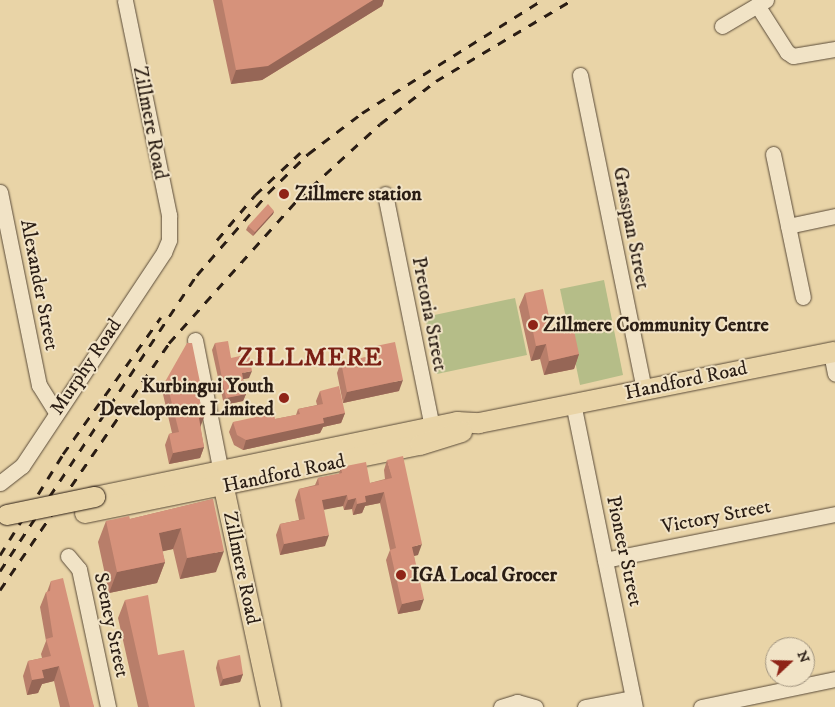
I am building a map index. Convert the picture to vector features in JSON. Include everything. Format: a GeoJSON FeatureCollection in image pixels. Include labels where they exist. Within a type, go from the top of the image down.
{"type":"FeatureCollection","features":[{"type":"Feature","properties":{"kind":"main road","name":"Handford Road"},"geometry":{"type":"LineString","coordinates":[[2,520],[222,479],[434,434],[456,422],[479,423],[833,352]]}},
{"type":"Feature","properties":{"kind":"main road","name":"Zillmere Road"},"geometry":{"type":"LineString","coordinates":[[222,479],[271,707]]}},
{"type":"Feature","properties":{"kind":"street","name":"Zillmere Road"},"geometry":{"type":"LineString","coordinates":[[125,0],[171,225],[167,247]]}},
{"type":"Feature","properties":{"kind":"street"},"geometry":{"type":"LineString","coordinates":[[722,26],[761,3],[787,52],[793,56],[835,49]]}},
{"type":"Feature","properties":{"kind":"street","name":"Grasspan Street"},"geometry":{"type":"LineString","coordinates":[[580,75],[644,389]]}},
{"type":"Feature","properties":{"kind":"street"},"geometry":{"type":"LineString","coordinates":[[773,154],[802,297]]}},
{"type":"Feature","properties":{"kind":"street","name":"Alexander Street"},"geometry":{"type":"LineString","coordinates":[[0,192],[39,385],[55,411]]}},
{"type":"Feature","properties":{"kind":"street","name":"Pretoria Street"},"geometry":{"type":"LineString","coordinates":[[385,194],[434,434]]}},
{"type":"Feature","properties":{"kind":"street"},"geometry":{"type":"LineString","coordinates":[[788,226],[835,216]]}},
{"type":"Feature","properties":{"kind":"street","name":"Murphy Road"},"geometry":{"type":"LineString","coordinates":[[0,483],[22,466],[55,411],[167,247]]}},
{"type":"Feature","properties":{"kind":"street","name":"Zillmere Road"},"geometry":{"type":"LineString","coordinates":[[195,340],[222,479]]}},
{"type":"Feature","properties":{"kind":"street"},"geometry":{"type":"LineString","coordinates":[[833,352],[835,374]]}},
{"type":"Feature","properties":{"kind":"street","name":"Pioneer Street"},"geometry":{"type":"LineString","coordinates":[[573,403],[634,702]]}},
{"type":"Feature","properties":{"kind":"street","name":"Victory Street"},"geometry":{"type":"LineString","coordinates":[[605,560],[835,514]]}},
{"type":"Feature","properties":{"kind":"street","name":"Seeney Street"},"geometry":{"type":"LineString","coordinates":[[68,556],[79,570],[108,707]]}},
{"type":"Feature","properties":{"kind":"street"},"geometry":{"type":"LineString","coordinates":[[701,707],[835,679]]}},
{"type":"Feature","properties":{"kind":"street"},"geometry":{"type":"LineString","coordinates":[[501,707],[524,702],[535,707]]}},
{"type":"Feature","properties":{"kind":"street"},"geometry":{"type":"LineString","coordinates":[[585,707],[634,702]]}},
{"type":"Feature","properties":{"kind":"green space"},"geometry":{"type":"Polygon","coordinates":[[[604,280],[623,375],[580,385],[560,289],[604,280]]]}},
{"type":"Feature","properties":{"kind":"green space"},"geometry":{"type":"Polygon","coordinates":[[[515,298],[527,355],[437,374],[425,317],[515,298]]]}},
{"type":"Feature","properties":{"kind":"building"},"geometry":{"type":"Polygon","coordinates":[[[222,0],[373,0],[268,66],[236,70],[222,0]]]}},
{"type":"Feature","properties":{"kind":"building"},"geometry":{"type":"Polygon","coordinates":[[[268,204],[274,211],[255,232],[248,226],[268,204]]]}},
{"type":"Feature","properties":{"kind":"building"},"geometry":{"type":"Polygon","coordinates":[[[543,289],[552,330],[573,326],[579,354],[549,361],[546,344],[536,346],[525,293],[543,289]]]}},
{"type":"Feature","properties":{"kind":"building"},"geometry":{"type":"Polygon","coordinates":[[[228,341],[231,358],[249,354],[252,371],[242,373],[246,394],[226,398],[215,343],[228,341]]]}},
{"type":"Feature","properties":{"kind":"building"},"geometry":{"type":"Polygon","coordinates":[[[395,342],[403,380],[347,392],[341,362],[372,356],[371,347],[395,342]]]}},
{"type":"Feature","properties":{"kind":"building"},"geometry":{"type":"Polygon","coordinates":[[[187,343],[192,343],[202,392],[198,393],[204,417],[199,418],[204,447],[173,453],[169,434],[179,432],[166,380],[187,343]]]}},
{"type":"Feature","properties":{"kind":"building"},"geometry":{"type":"Polygon","coordinates":[[[339,386],[345,413],[323,418],[324,423],[246,440],[237,435],[233,422],[274,413],[275,419],[300,414],[298,409],[323,404],[320,391],[339,386]]]}},
{"type":"Feature","properties":{"kind":"building"},"geometry":{"type":"Polygon","coordinates":[[[403,456],[422,544],[412,547],[424,599],[402,604],[390,550],[396,548],[384,492],[365,496],[366,502],[357,504],[356,498],[348,500],[347,495],[322,500],[329,535],[284,544],[280,524],[305,519],[299,489],[319,485],[318,478],[342,473],[341,467],[366,462],[370,483],[392,478],[387,460],[403,456]]]}},
{"type":"Feature","properties":{"kind":"building"},"geometry":{"type":"Polygon","coordinates":[[[213,499],[224,551],[187,558],[181,528],[159,533],[165,562],[117,572],[106,521],[129,516],[130,519],[213,499]]]}},
{"type":"Feature","properties":{"kind":"building"},"geometry":{"type":"Polygon","coordinates":[[[63,578],[94,707],[70,707],[59,666],[42,670],[44,678],[32,680],[28,661],[51,656],[46,639],[53,637],[46,592],[50,591],[51,581],[63,578]]]}},
{"type":"Feature","properties":{"kind":"building"},"geometry":{"type":"Polygon","coordinates":[[[148,595],[158,655],[184,650],[195,707],[149,707],[125,600],[148,595]]]}},
{"type":"Feature","properties":{"kind":"building"},"geometry":{"type":"Polygon","coordinates":[[[240,655],[243,674],[223,679],[218,660],[240,655]]]}},
{"type":"Feature","properties":{"kind":"railway"},"geometry":{"type":"LineString","coordinates":[[0,571],[197,275],[268,193],[308,154],[362,113],[542,0]]}},
{"type":"Feature","properties":{"kind":"railway"},"geometry":{"type":"LineString","coordinates":[[0,590],[169,343],[298,199],[380,124],[436,81],[572,0]]}},
{"type":"Feature","properties":{"kind":"railway"},"geometry":{"type":"LineString","coordinates":[[217,240],[255,195],[300,153]]}},
{"type":"Feature","properties":{"kind":"railway"},"geometry":{"type":"LineString","coordinates":[[0,555],[63,454],[161,317]]}},
{"type":"Feature","properties":{"kind":"place","name":"Zillmere station"},"geometry":{"type":"Point","coordinates":[284,194]}},
{"type":"Feature","properties":{"kind":"place","name":"Zillmere Community Centre"},"geometry":{"type":"Point","coordinates":[533,325]}},
{"type":"Feature","properties":{"kind":"place","name":"Kurbingui Youth Development Limited"},"geometry":{"type":"Point","coordinates":[284,398]}},
{"type":"Feature","properties":{"kind":"place","name":"IGA Local Grocer"},"geometry":{"type":"Point","coordinates":[401,575]}},
{"type":"Feature","properties":{"kind":"district","name":"ZILLMERE"},"geometry":{"type":"Point","coordinates":[310,358]}}]}
